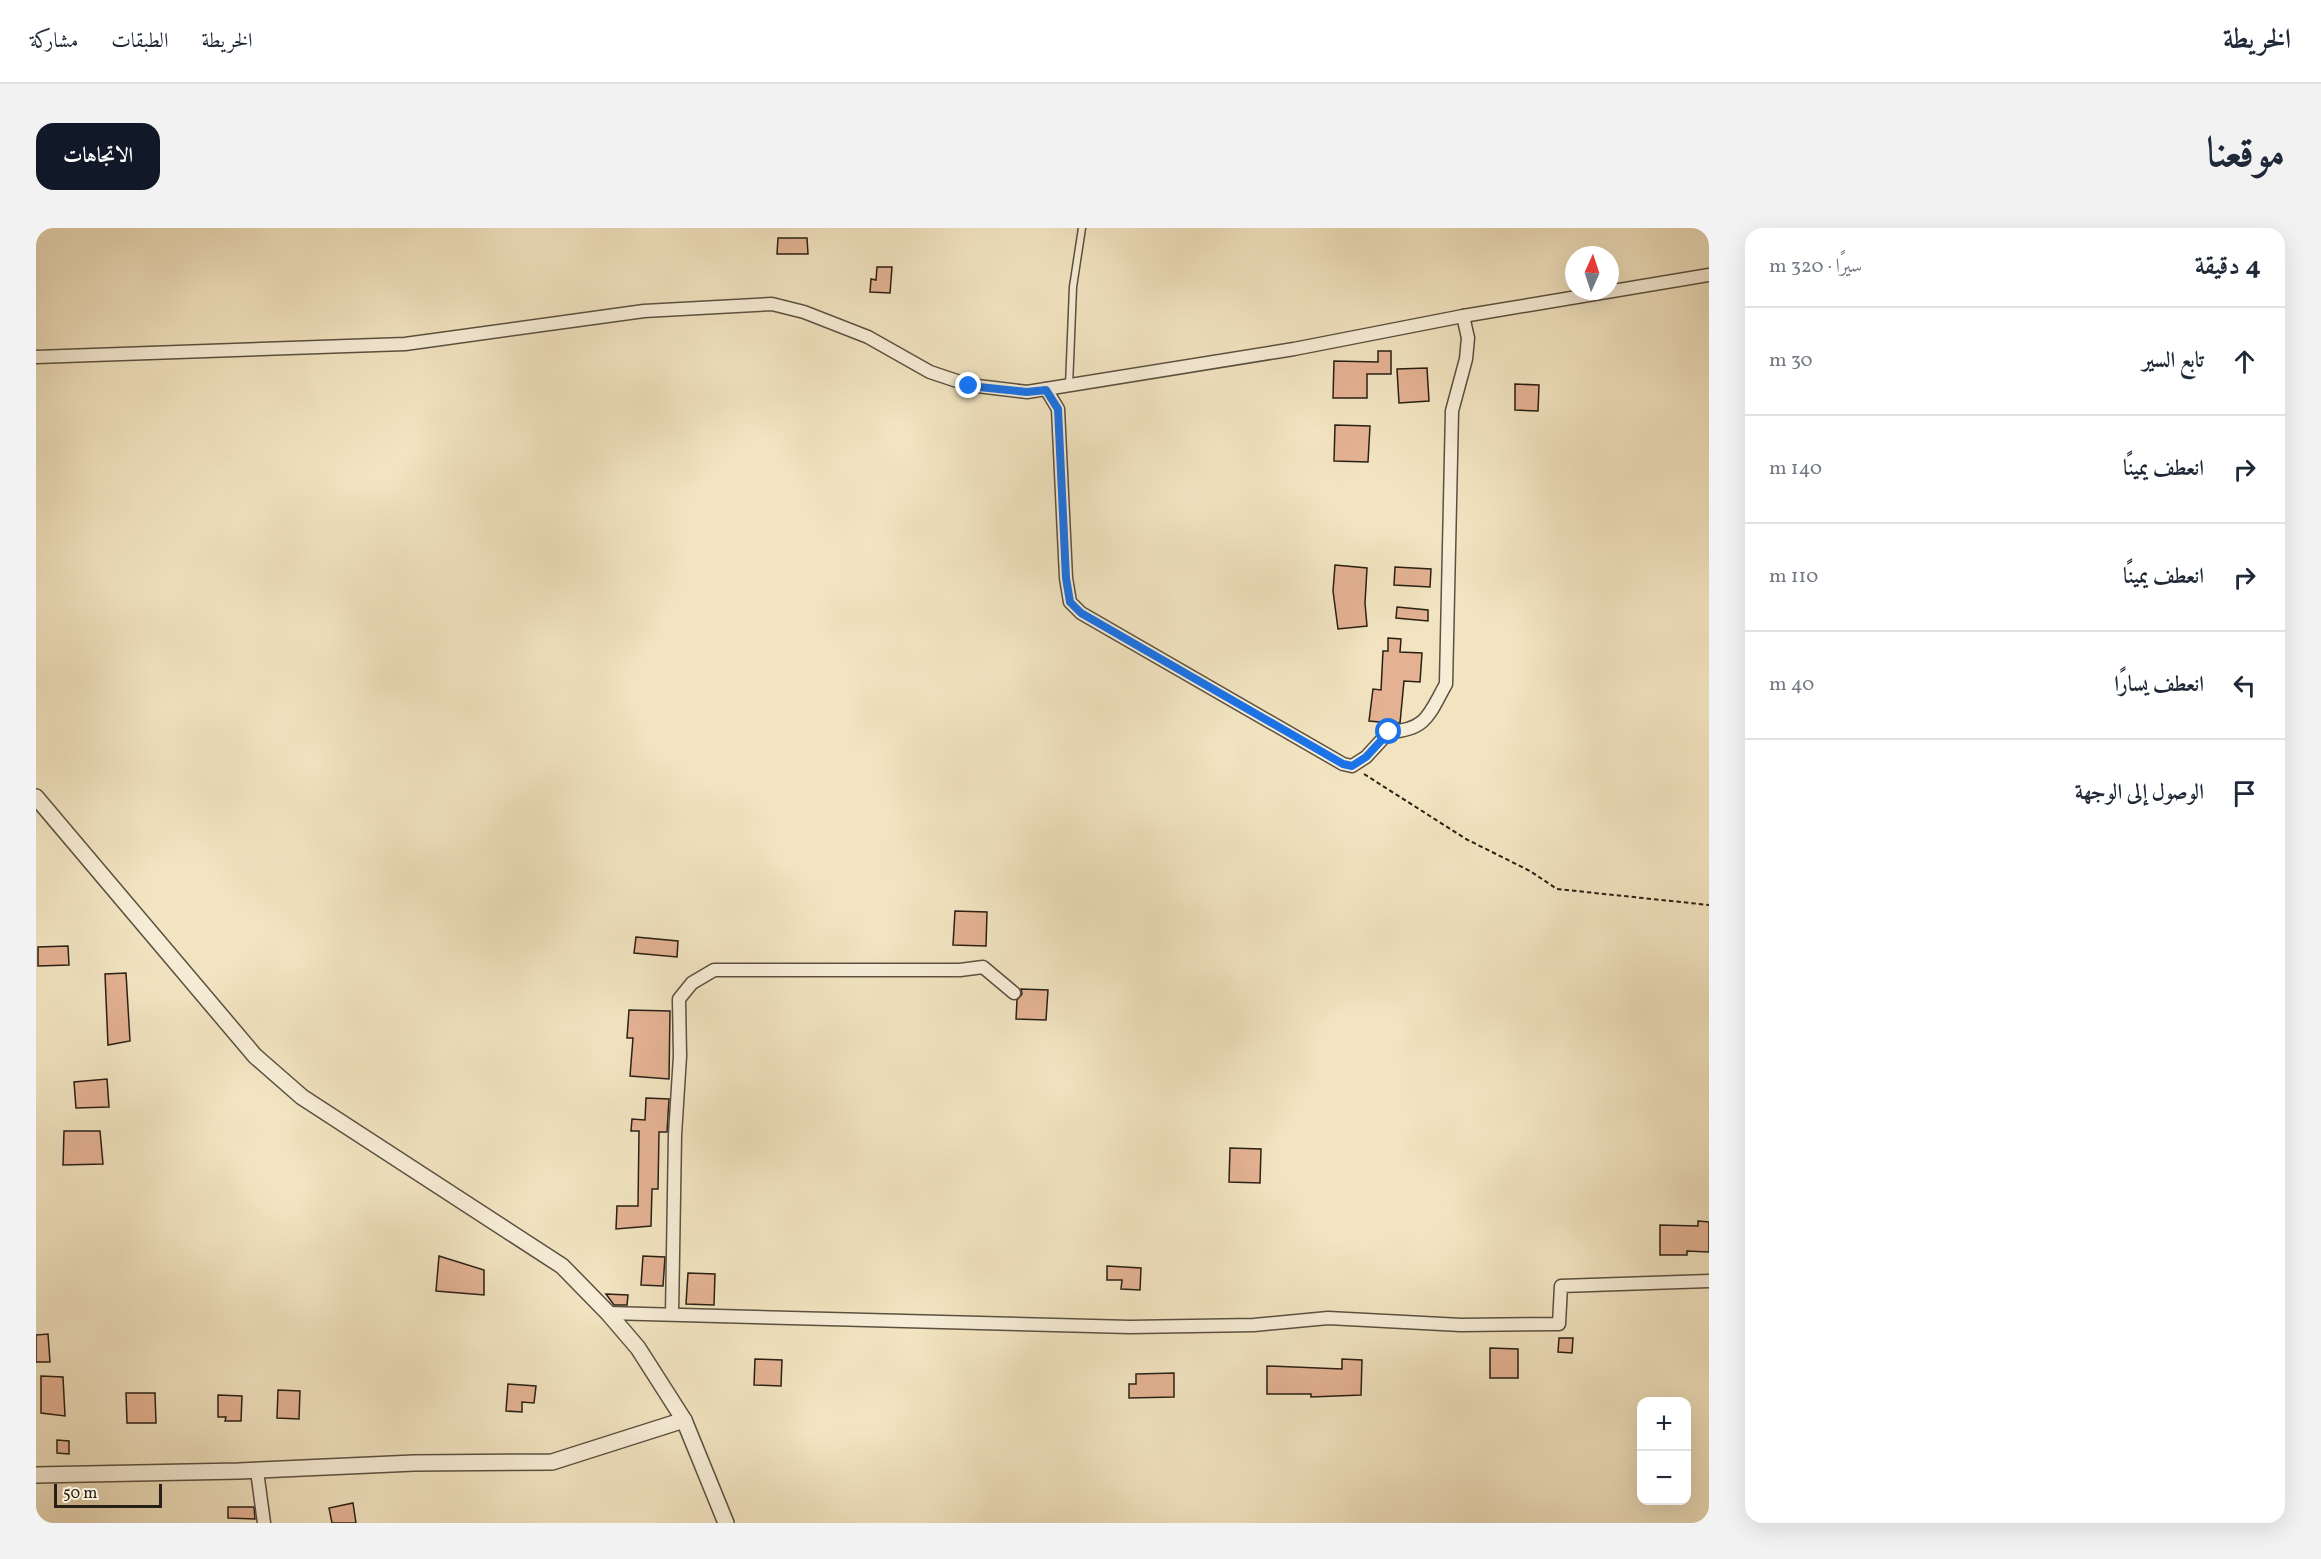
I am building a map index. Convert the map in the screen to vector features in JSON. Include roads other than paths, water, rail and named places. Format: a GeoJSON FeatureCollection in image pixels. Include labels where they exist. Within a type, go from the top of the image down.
{"type":"FeatureCollection","features":[{"type":"Feature","properties":{"kind":"street"},"geometry":{"type":"LineString","coordinates":[[36,357],[405,344],[644,311],[772,304],[804,312],[868,337],[930,372],[969,386],[1027,392],[1294,350],[1463,316],[1709,275]]}},
{"type":"Feature","properties":{"kind":"street"},"geometry":{"type":"LineString","coordinates":[[1046,390],[1058,409],[1066,578],[1070,602],[1081,613],[1343,764],[1352,766],[1366,757],[1389,732],[1410,731],[1428,717],[1446,684],[1452,411],[1466,359],[1468,338],[1463,316]]}},
{"type":"Feature","properties":{"kind":"street"},"geometry":{"type":"LineString","coordinates":[[36,796],[255,1056],[302,1097],[561,1266],[608,1313],[638,1348],[684,1419],[726,1523]]}},
{"type":"Feature","properties":{"kind":"street"},"geometry":{"type":"LineString","coordinates":[[672,1314],[675,1135],[680,1056],[679,999],[692,983],[714,970],[960,970],[983,967],[1014,993]]}},
{"type":"Feature","properties":{"kind":"street"},"geometry":{"type":"LineString","coordinates":[[608,1313],[1130,1327],[1254,1325],[1328,1318],[1461,1325],[1559,1324],[1561,1286],[1709,1281]]}},
{"type":"Feature","properties":{"kind":"street"},"geometry":{"type":"LineString","coordinates":[[36,1474],[257,1470],[414,1463],[552,1462],[684,1419]]}},
{"type":"Feature","properties":{"kind":"street"},"geometry":{"type":"LineString","coordinates":[[257,1470],[264,1523]]}},
{"type":"Feature","properties":{"kind":"lane"},"geometry":{"type":"LineString","coordinates":[[1068,386],[1073,286],[1082,228]]}}]}
